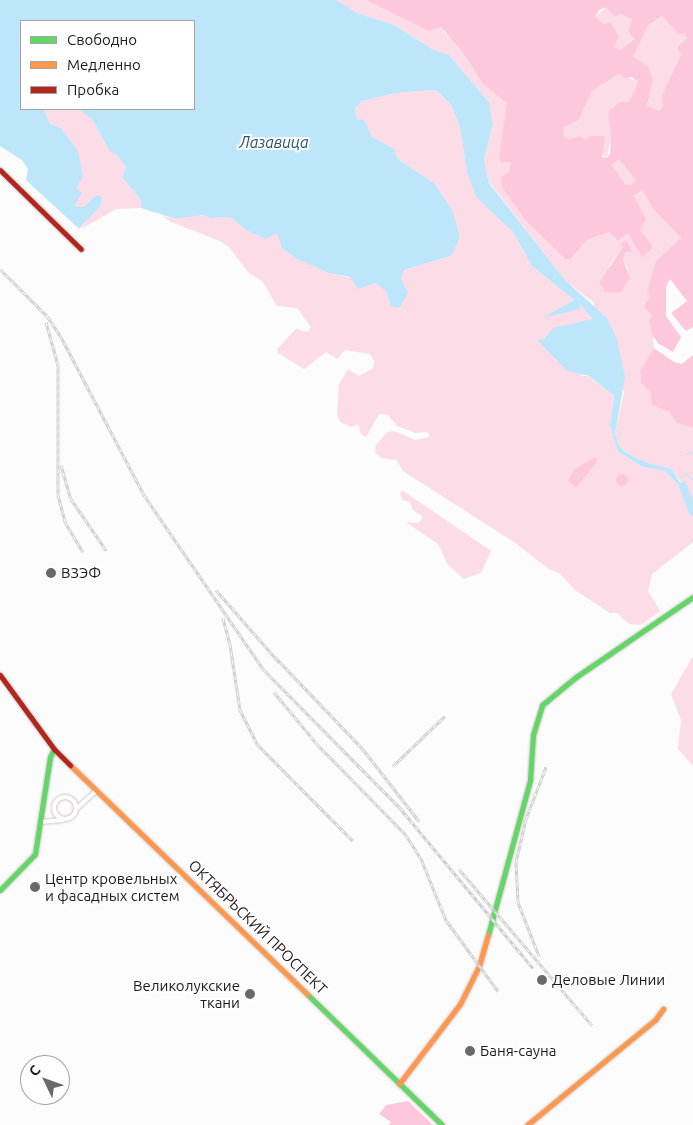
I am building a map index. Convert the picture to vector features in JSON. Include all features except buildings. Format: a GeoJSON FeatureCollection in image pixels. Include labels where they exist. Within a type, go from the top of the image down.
{"type":"FeatureCollection","features":[{"type":"Feature","properties":{"kind":"street"},"geometry":{"type":"LineString","coordinates":[[0,170],[81,249]]}},
{"type":"Feature","properties":{"kind":"street"},"geometry":{"type":"LineString","coordinates":[[399,1084],[460,1004],[479,966],[530,780],[533,735],[542,705],[570,682],[693,597]]}},
{"type":"Feature","properties":{"kind":"street","name":"ОКТЯБРЬСКИЙ ПРОСПЕКТ"},"geometry":{"type":"LineString","coordinates":[[0,675],[54,749],[442,1125]]}},
{"type":"Feature","properties":{"kind":"street"},"geometry":{"type":"LineString","coordinates":[[0,890],[35,854],[50,757],[54,749]]}},
{"type":"Feature","properties":{"kind":"street"},"geometry":{"type":"LineString","coordinates":[[41,822],[64,820],[73,816],[76,809],[96,790]]}},
{"type":"Feature","properties":{"kind":"street"},"geometry":{"type":"LineString","coordinates":[[64,820],[57,816],[53,810],[57,800],[71,799],[76,809]]}},
{"type":"Feature","properties":{"kind":"street"},"geometry":{"type":"LineString","coordinates":[[527,1125],[655,1020],[663,1009]]}},
{"type":"Feature","properties":{"kind":"shaded area"},"geometry":{"type":"Polygon","coordinates":[[[336,0],[366,0],[440,27],[465,56],[483,84],[508,103],[499,158],[511,162],[509,172],[526,221],[566,260],[573,258],[587,240],[609,232],[618,241],[627,233],[652,245],[640,230],[646,219],[634,194],[642,189],[655,211],[681,238],[656,261],[650,296],[654,348],[640,371],[641,383],[651,393],[653,405],[669,412],[677,423],[693,428],[693,542],[652,574],[648,591],[660,611],[641,625],[629,624],[617,613],[610,613],[575,590],[560,574],[547,568],[517,544],[403,471],[397,460],[382,458],[375,453],[376,445],[387,432],[394,431],[415,440],[430,437],[428,432],[415,433],[397,426],[388,415],[379,414],[366,437],[361,434],[358,424],[352,427],[340,422],[337,414],[339,384],[348,369],[359,376],[372,369],[375,362],[370,354],[345,350],[337,359],[326,352],[304,369],[278,353],[277,349],[296,329],[308,332],[311,327],[297,308],[277,306],[263,282],[248,272],[230,248],[220,241],[171,222],[163,216],[176,219],[203,215],[211,218],[230,217],[246,230],[277,233],[329,273],[375,283],[386,291],[390,306],[404,270],[451,256],[434,183],[398,159],[394,149],[371,136],[365,121],[357,119],[355,109],[362,101],[396,93],[435,90],[451,105],[460,127],[467,172],[476,196],[513,232],[532,266],[574,300],[542,318],[579,302],[592,320],[554,328],[544,339],[551,353],[557,361],[583,376],[588,376],[614,396],[610,426],[618,452],[643,467],[664,471],[679,485],[683,495],[684,487],[672,469],[648,463],[626,453],[619,445],[615,434],[624,392],[593,302],[565,280],[489,182],[484,160],[493,123],[489,102],[449,55],[434,50],[394,25],[357,13],[336,0]],[[623,247],[608,267],[629,271],[623,260],[625,253],[629,253],[623,247]]]}},
{"type":"Feature","properties":{"kind":"shaded area"},"geometry":{"type":"Polygon","coordinates":[[[366,0],[693,0],[693,327],[686,331],[671,313],[687,301],[670,279],[666,287],[666,316],[681,337],[673,352],[659,344],[652,335],[650,321],[652,315],[644,307],[650,296],[647,292],[656,261],[681,238],[655,211],[642,190],[634,195],[646,219],[640,230],[652,245],[651,250],[642,257],[628,233],[618,241],[609,232],[587,240],[572,258],[566,260],[526,221],[502,187],[501,177],[509,172],[511,162],[501,162],[499,158],[507,103],[483,84],[465,56],[441,27],[429,31],[366,0]],[[606,7],[599,10],[595,17],[604,24],[611,23],[619,37],[614,46],[620,50],[634,39],[628,31],[632,19],[620,14],[615,17],[606,7]],[[662,16],[648,25],[633,57],[648,66],[653,80],[647,106],[660,111],[663,106],[661,97],[681,54],[677,48],[687,38],[684,33],[678,34],[662,16]],[[619,74],[592,91],[579,120],[563,128],[564,136],[569,139],[580,136],[586,140],[590,136],[605,136],[602,157],[607,158],[610,154],[611,137],[608,112],[620,102],[629,102],[638,82],[632,77],[626,78],[619,74]],[[619,159],[612,165],[625,184],[630,185],[636,181],[619,159]]]}},
{"type":"Feature","properties":{"kind":"shaded area"},"geometry":{"type":"Polygon","coordinates":[[[606,7],[632,19],[628,31],[634,38],[620,50],[614,46],[604,24],[595,17],[606,7]]]}},
{"type":"Feature","properties":{"kind":"shaded area"},"geometry":{"type":"Polygon","coordinates":[[[662,16],[678,34],[684,33],[688,38],[661,97],[663,106],[660,111],[647,106],[653,80],[633,57],[648,24],[662,16]]]}},
{"type":"Feature","properties":{"kind":"shaded area"},"geometry":{"type":"Polygon","coordinates":[[[619,74],[638,82],[629,102],[608,112],[611,137],[607,158],[580,136],[569,139],[564,136],[563,128],[579,120],[592,91],[619,74]]]}},
{"type":"Feature","properties":{"kind":"shaded area"},"geometry":{"type":"Polygon","coordinates":[[[44,110],[79,110],[92,119],[110,152],[116,154],[126,167],[122,177],[141,200],[141,208],[116,209],[81,229],[94,209],[98,209],[96,195],[84,207],[74,206],[76,188],[61,128],[50,124],[44,110]]]}},
{"type":"Feature","properties":{"kind":"shaded area"},"geometry":{"type":"Polygon","coordinates":[[[619,159],[636,181],[630,185],[625,184],[612,165],[619,159]]]}},
{"type":"Feature","properties":{"kind":"shaded area"},"geometry":{"type":"Polygon","coordinates":[[[626,240],[632,251],[625,253],[623,260],[630,278],[620,293],[606,292],[599,283],[623,247],[620,244],[626,240]]]}},
{"type":"Feature","properties":{"kind":"shaded area"},"geometry":{"type":"Polygon","coordinates":[[[654,348],[674,362],[682,364],[693,355],[693,428],[677,423],[669,412],[652,405],[651,393],[641,383],[640,371],[654,348]]]}},
{"type":"Feature","properties":{"kind":"shaded area"},"geometry":{"type":"Polygon","coordinates":[[[595,457],[598,460],[576,488],[568,480],[575,469],[595,457]]]}},
{"type":"Feature","properties":{"kind":"shaded area"},"geometry":{"type":"Polygon","coordinates":[[[620,474],[624,474],[628,480],[624,486],[620,486],[616,482],[616,478],[620,474]]]}},
{"type":"Feature","properties":{"kind":"shaded area"},"geometry":{"type":"Polygon","coordinates":[[[402,490],[491,551],[481,573],[464,579],[448,565],[438,544],[406,522],[419,523],[423,517],[413,510],[410,502],[403,500],[400,495],[402,490]]]}},
{"type":"Feature","properties":{"kind":"shaded area"},"geometry":{"type":"Polygon","coordinates":[[[693,656],[693,766],[678,749],[681,720],[671,694],[693,656]]]}},
{"type":"Feature","properties":{"kind":"shaded area"},"geometry":{"type":"Polygon","coordinates":[[[408,1101],[433,1125],[389,1125],[391,1122],[379,1114],[386,1105],[408,1101]]]}},
{"type":"Feature","properties":{"kind":"water","name":"Лазавица"},"geometry":{"type":"Polygon","coordinates":[[[0,0],[336,0],[357,13],[394,25],[434,50],[449,55],[489,102],[493,123],[484,160],[489,183],[565,280],[606,317],[617,339],[625,377],[615,434],[619,445],[626,453],[648,463],[672,469],[687,495],[683,495],[679,485],[664,471],[643,467],[618,452],[610,426],[614,396],[589,376],[567,371],[537,340],[544,339],[553,328],[592,319],[579,303],[580,309],[542,318],[574,300],[532,266],[513,232],[476,197],[467,172],[460,127],[451,105],[436,90],[396,93],[362,101],[355,109],[357,119],[365,120],[371,136],[394,149],[398,159],[434,183],[452,210],[460,237],[451,256],[404,270],[401,279],[408,293],[399,308],[390,306],[386,291],[375,283],[358,289],[350,277],[329,273],[297,259],[282,248],[277,233],[266,239],[246,230],[230,217],[211,218],[203,215],[176,219],[141,208],[141,200],[122,177],[126,167],[116,154],[110,152],[92,119],[79,110],[195,110],[195,20],[20,20],[20,110],[44,110],[50,124],[61,128],[78,151],[83,177],[76,188],[82,193],[74,206],[84,207],[96,195],[101,196],[101,205],[79,229],[26,180],[28,169],[22,160],[0,146],[0,0]]]}},
{"type":"Feature","properties":{"kind":"waterway"},"geometry":{"type":"LineString","coordinates":[[686,454],[693,451]]}},
{"type":"Feature","properties":{"kind":"waterway"},"geometry":{"type":"LineString","coordinates":[[679,478],[685,473],[693,480]]}},
{"type":"Feature","properties":{"kind":"waterway","name":"Лазавица"},"geometry":{"type":"LineString","coordinates":[[683,486],[693,512]]}},
{"type":"Feature","properties":{"kind":"railway"},"geometry":{"type":"LineString","coordinates":[[0,269],[47,316],[60,335],[144,495],[264,670],[400,808],[533,968]]}},
{"type":"Feature","properties":{"kind":"railway"},"geometry":{"type":"LineString","coordinates":[[46,322],[58,365],[58,495],[65,522],[83,552]]}},
{"type":"Feature","properties":{"kind":"railway"},"geometry":{"type":"LineString","coordinates":[[61,465],[71,499],[106,550]]}},
{"type":"Feature","properties":{"kind":"railway"},"geometry":{"type":"LineString","coordinates":[[216,590],[279,662]]}},
{"type":"Feature","properties":{"kind":"railway"},"geometry":{"type":"LineString","coordinates":[[223,618],[230,644],[240,710],[257,744],[353,841]]}},
{"type":"Feature","properties":{"kind":"railway"},"geometry":{"type":"LineString","coordinates":[[275,657],[362,748],[419,821]]}},
{"type":"Feature","properties":{"kind":"railway"},"geometry":{"type":"LineString","coordinates":[[274,692],[317,744],[406,835],[422,861],[446,920],[498,991]]}},
{"type":"Feature","properties":{"kind":"railway"},"geometry":{"type":"LineString","coordinates":[[393,766],[445,716]]}},
{"type":"Feature","properties":{"kind":"railway"},"geometry":{"type":"LineString","coordinates":[[539,956],[518,902],[516,862],[526,819],[546,767]]}},
{"type":"Feature","properties":{"kind":"railway"},"geometry":{"type":"LineString","coordinates":[[459,869],[592,1025]]}},
{"type":"Feature","properties":{"kind":"traffic: fast"},"geometry":{"type":"LineString","coordinates":[[488,935],[530,780],[533,735],[542,705],[576,677],[693,597]]}},
{"type":"Feature","properties":{"kind":"traffic: fast"},"geometry":{"type":"LineString","coordinates":[[0,890],[35,854],[50,757],[54,749]]}},
{"type":"Feature","properties":{"kind":"traffic: fast"},"geometry":{"type":"LineString","coordinates":[[307,994],[442,1125]]}},
{"type":"Feature","properties":{"kind":"traffic: slow"},"geometry":{"type":"LineString","coordinates":[[70,765],[307,994]]}},
{"type":"Feature","properties":{"kind":"traffic: slow"},"geometry":{"type":"LineString","coordinates":[[399,1084],[460,1004],[479,966],[488,935]]}},
{"type":"Feature","properties":{"kind":"traffic: slow"},"geometry":{"type":"LineString","coordinates":[[527,1125],[655,1020],[663,1009]]}},
{"type":"Feature","properties":{"kind":"traffic: jam"},"geometry":{"type":"LineString","coordinates":[[0,170],[81,249]]}},
{"type":"Feature","properties":{"kind":"traffic: jam"},"geometry":{"type":"LineString","coordinates":[[0,675],[54,749],[70,765]]}},
{"type":"Feature","properties":{"kind":"place","name":"ВЗЭФ"},"geometry":{"type":"Point","coordinates":[51,573]}},
{"type":"Feature","properties":{"kind":"place","name":"Центр кровельных и фасадных систем"},"geometry":{"type":"Point","coordinates":[35,887]}},
{"type":"Feature","properties":{"kind":"place","name":"Деловые Линии"},"geometry":{"type":"Point","coordinates":[542,980]}},
{"type":"Feature","properties":{"kind":"place","name":"Великолукские ткани"},"geometry":{"type":"Point","coordinates":[250,994]}},
{"type":"Feature","properties":{"kind":"place","name":"Баня-сауна"},"geometry":{"type":"Point","coordinates":[470,1051]}}]}
